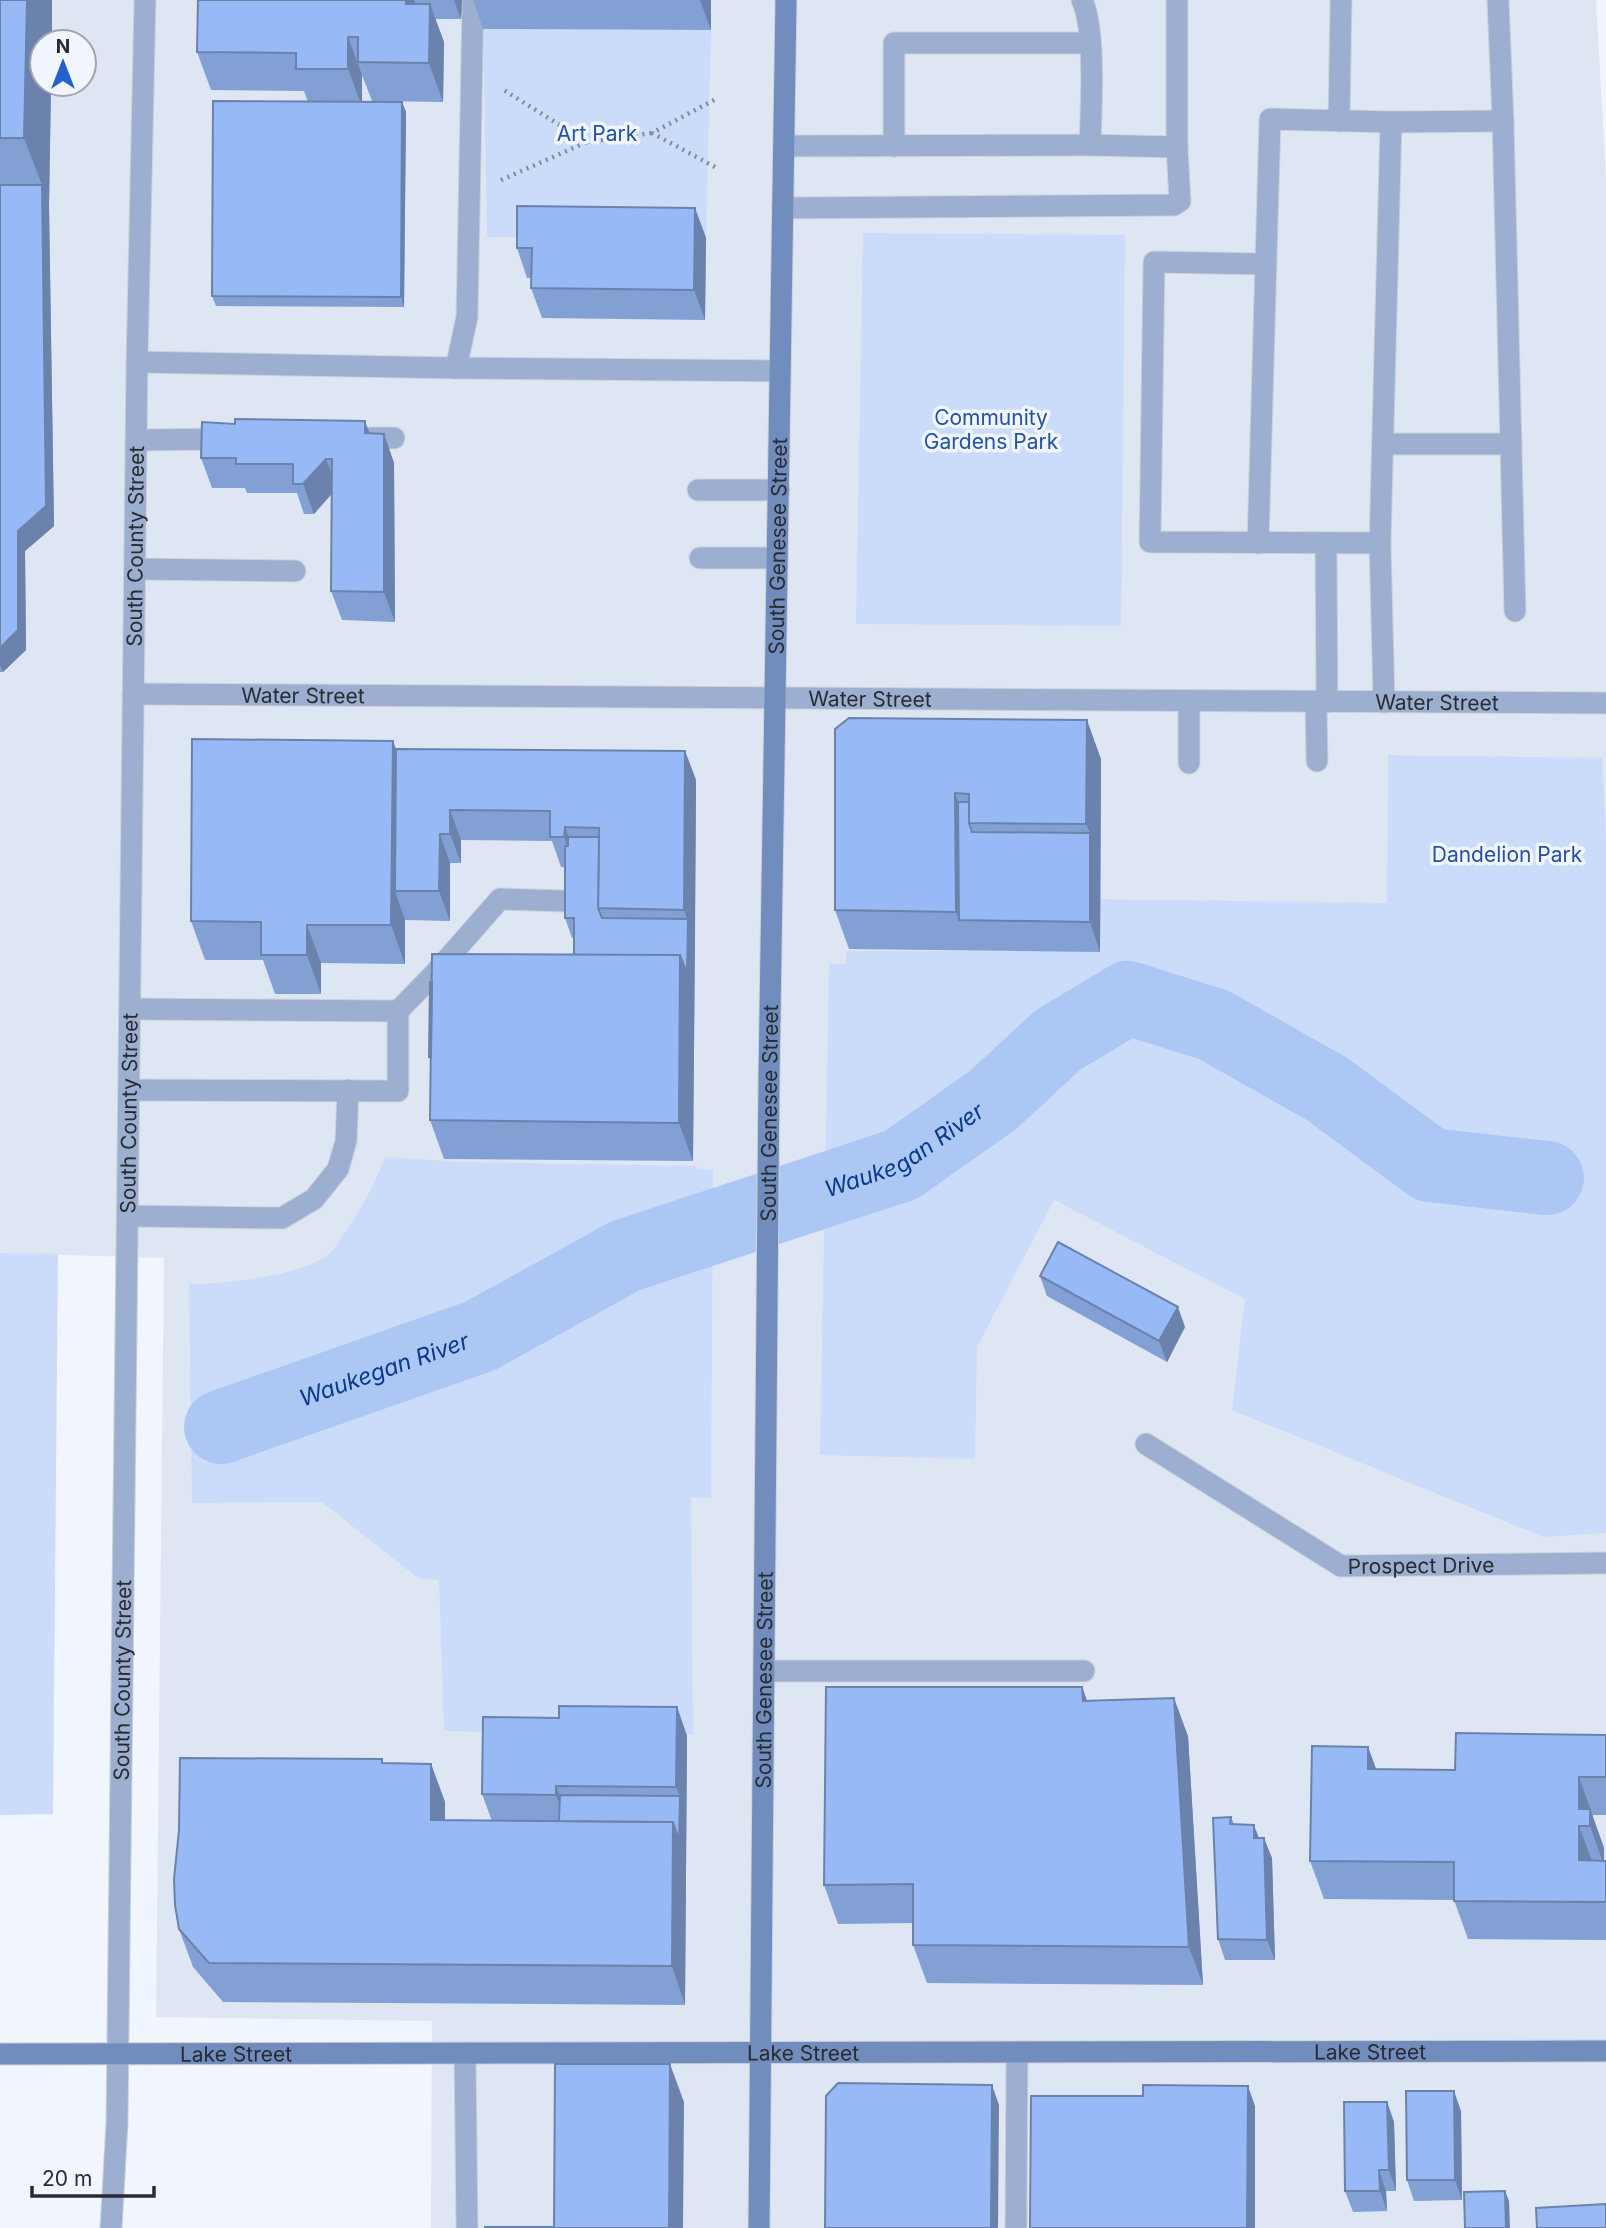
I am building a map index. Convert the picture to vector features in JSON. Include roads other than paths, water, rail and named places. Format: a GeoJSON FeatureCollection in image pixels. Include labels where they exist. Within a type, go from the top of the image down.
{"type":"FeatureCollection","features":[{"type":"Feature","properties":{"kind":"street","name":"South County Street"},"geometry":{"type":"LineString","coordinates":[[111,2228],[117,2123],[137,362],[145,0]]}},
{"type":"Feature","properties":{"kind":"street"},"geometry":{"type":"LineString","coordinates":[[456,368],[467,317],[473,0]]}},
{"type":"Feature","properties":{"kind":"street","name":"South Genesee Street"},"geometry":{"type":"LineString","coordinates":[[759,2228],[769,1077],[786,0]]}},
{"type":"Feature","properties":{"kind":"street"},"geometry":{"type":"LineString","coordinates":[[1082,0],[1089,43],[1090,145]]}},
{"type":"Feature","properties":{"kind":"street"},"geometry":{"type":"LineString","coordinates":[[783,208],[1174,205],[1180,201],[1177,147],[1177,0]]}},
{"type":"Feature","properties":{"kind":"street"},"geometry":{"type":"LineString","coordinates":[[1339,121],[1341,0]]}},
{"type":"Feature","properties":{"kind":"street"},"geometry":{"type":"LineString","coordinates":[[1498,0],[1515,611]]}},
{"type":"Feature","properties":{"kind":"street"},"geometry":{"type":"LineString","coordinates":[[894,146],[894,43],[1089,43]]}},
{"type":"Feature","properties":{"kind":"street"},"geometry":{"type":"LineString","coordinates":[[1258,544],[1270,119],[1503,121]]}},
{"type":"Feature","properties":{"kind":"street"},"geometry":{"type":"LineString","coordinates":[[1384,702],[1380,544],[1391,122]]}},
{"type":"Feature","properties":{"kind":"street"},"geometry":{"type":"LineString","coordinates":[[784,146],[1177,147]]}},
{"type":"Feature","properties":{"kind":"street"},"geometry":{"type":"LineString","coordinates":[[1265,264],[1154,262],[1150,542],[1380,544]]}},
{"type":"Feature","properties":{"kind":"street"},"geometry":{"type":"LineString","coordinates":[[137,362],[780,371]]}},
{"type":"Feature","properties":{"kind":"street"},"geometry":{"type":"LineString","coordinates":[[341,438],[394,438]]}},
{"type":"Feature","properties":{"kind":"street"},"geometry":{"type":"LineString","coordinates":[[136,440],[246,439]]}},
{"type":"Feature","properties":{"kind":"street"},"geometry":{"type":"LineString","coordinates":[[1383,444],[1511,444]]}},
{"type":"Feature","properties":{"kind":"street"},"geometry":{"type":"LineString","coordinates":[[698,490],[779,490]]}},
{"type":"Feature","properties":{"kind":"street"},"geometry":{"type":"LineString","coordinates":[[1317,761],[1322,702],[1326,544]]}},
{"type":"Feature","properties":{"kind":"street"},"geometry":{"type":"LineString","coordinates":[[700,558],[777,558]]}},
{"type":"Feature","properties":{"kind":"street"},"geometry":{"type":"LineString","coordinates":[[135,569],[295,571]]}},
{"type":"Feature","properties":{"kind":"street","name":"Water Street"},"geometry":{"type":"LineString","coordinates":[[133,694],[1606,703]]}},
{"type":"Feature","properties":{"kind":"street"},"geometry":{"type":"LineString","coordinates":[[1189,701],[1189,764]]}},
{"type":"Feature","properties":{"kind":"street"},"geometry":{"type":"LineString","coordinates":[[129,1090],[398,1091],[398,1011],[500,899],[564,901]]}},
{"type":"Feature","properties":{"kind":"street"},"geometry":{"type":"LineString","coordinates":[[436,972],[474,973]]}},
{"type":"Feature","properties":{"kind":"street"},"geometry":{"type":"LineString","coordinates":[[130,1009],[398,1011]]}},
{"type":"Feature","properties":{"kind":"street"},"geometry":{"type":"LineString","coordinates":[[128,1216],[282,1218],[314,1199],[338,1169],[346,1141],[348,1090]]}},
{"type":"Feature","properties":{"kind":"street","name":"Prospect Drive"},"geometry":{"type":"LineString","coordinates":[[1146,1444],[1340,1566],[1606,1563]]}},
{"type":"Feature","properties":{"kind":"street"},"geometry":{"type":"LineString","coordinates":[[765,1671],[1084,1671]]}},
{"type":"Feature","properties":{"kind":"street","name":"Lake Street"},"geometry":{"type":"LineString","coordinates":[[0,2054],[1606,2051]]}},
{"type":"Feature","properties":{"kind":"street"},"geometry":{"type":"LineString","coordinates":[[1016,2228],[1017,2052]]}},
{"type":"Feature","properties":{"kind":"street"},"geometry":{"type":"LineString","coordinates":[[466,2053],[467,2228]]}},
{"type":"Feature","properties":{"kind":"waterway","name":"Waukegan River"},"geometry":{"type":"LineString","coordinates":[[221,1427],[480,1336],[625,1256],[901,1165],[993,1100],[1058,1040],[1128,998],[1214,1025],[1327,1089],[1430,1165],[1547,1178]]}},
{"type":"Feature","properties":{"kind":"park label","name":"Art Park"},"geometry":{"type":"Point","coordinates":[597,133]}},
{"type":"Feature","properties":{"kind":"park label","name":"Community Gardens Park"},"geometry":{"type":"Point","coordinates":[991,429]}},
{"type":"Feature","properties":{"kind":"park label","name":"Dandelion Park"},"geometry":{"type":"Point","coordinates":[1507,854]}}]}
